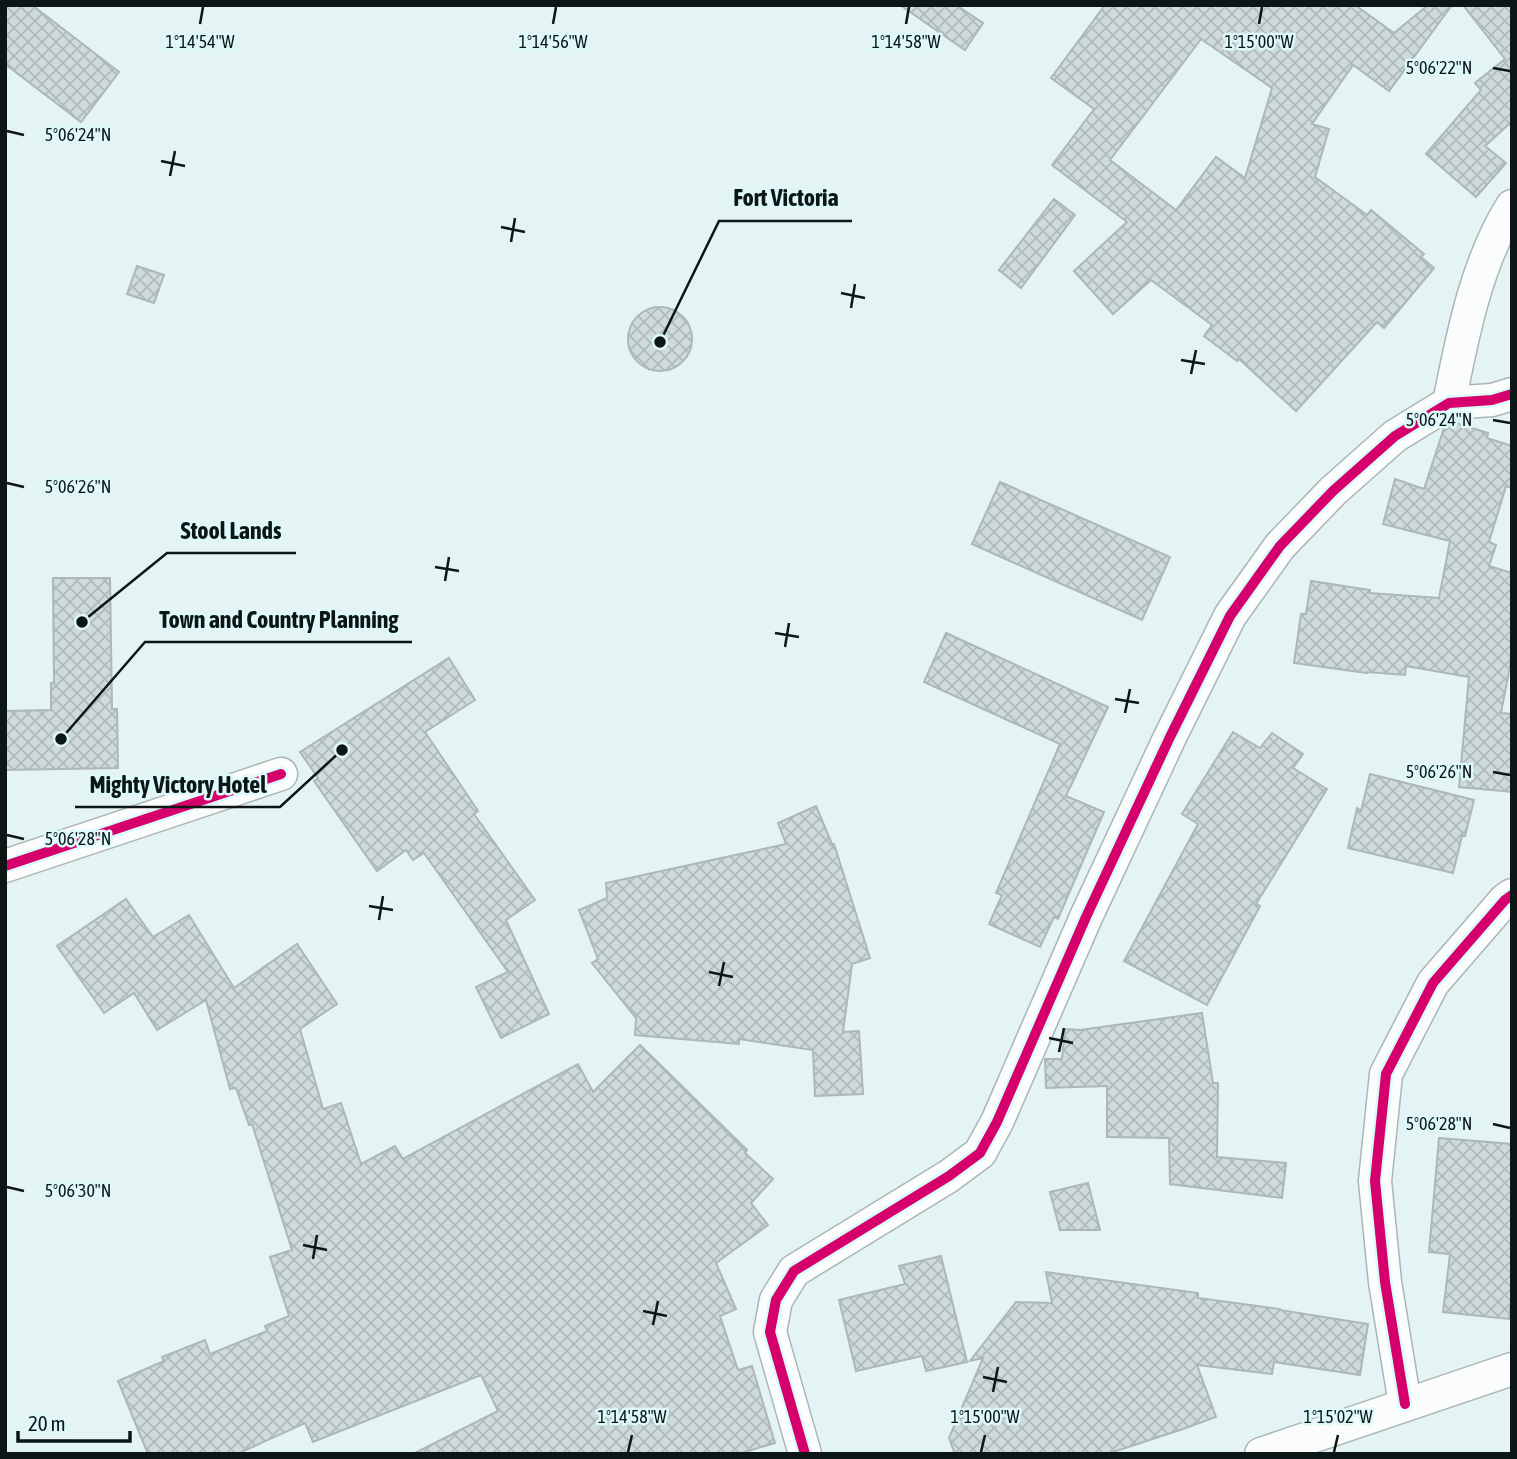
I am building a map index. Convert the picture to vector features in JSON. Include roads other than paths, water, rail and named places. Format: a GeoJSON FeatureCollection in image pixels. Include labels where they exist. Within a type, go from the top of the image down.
{"type":"FeatureCollection","features":[{"type":"Feature","properties":{"kind":"street"},"geometry":{"type":"LineString","coordinates":[[1449,403],[1462,339],[1481,272],[1512,206]]}},
{"type":"Feature","properties":{"kind":"street"},"geometry":{"type":"LineString","coordinates":[[805,1454],[770,1332],[776,1300],[794,1271],[949,1176],[980,1153],[997,1122],[1086,917],[1230,616],[1280,546],[1333,491],[1395,436],[1449,403],[1492,400],[1512,394]]}},
{"type":"Feature","properties":{"kind":"street"},"geometry":{"type":"LineString","coordinates":[[5,866],[281,774]]}},
{"type":"Feature","properties":{"kind":"street"},"geometry":{"type":"LineString","coordinates":[[1405,1404],[1385,1282],[1375,1181],[1386,1074],[1433,984],[1512,895]]}},
{"type":"Feature","properties":{"kind":"street"},"geometry":{"type":"LineString","coordinates":[[1261,1454],[1512,1369]]}},
{"type":"Feature","properties":{"kind":"place","name":"Fort Victoria"},"geometry":{"type":"Point","coordinates":[660,342]}},
{"type":"Feature","properties":{"kind":"place","name":"Stool Lands"},"geometry":{"type":"Point","coordinates":[82,622]}},
{"type":"Feature","properties":{"kind":"place","name":"Town and Country Planning"},"geometry":{"type":"Point","coordinates":[61,739]}},
{"type":"Feature","properties":{"kind":"place","name":"Mighty Victory Hotel"},"geometry":{"type":"Point","coordinates":[342,750]}}]}
